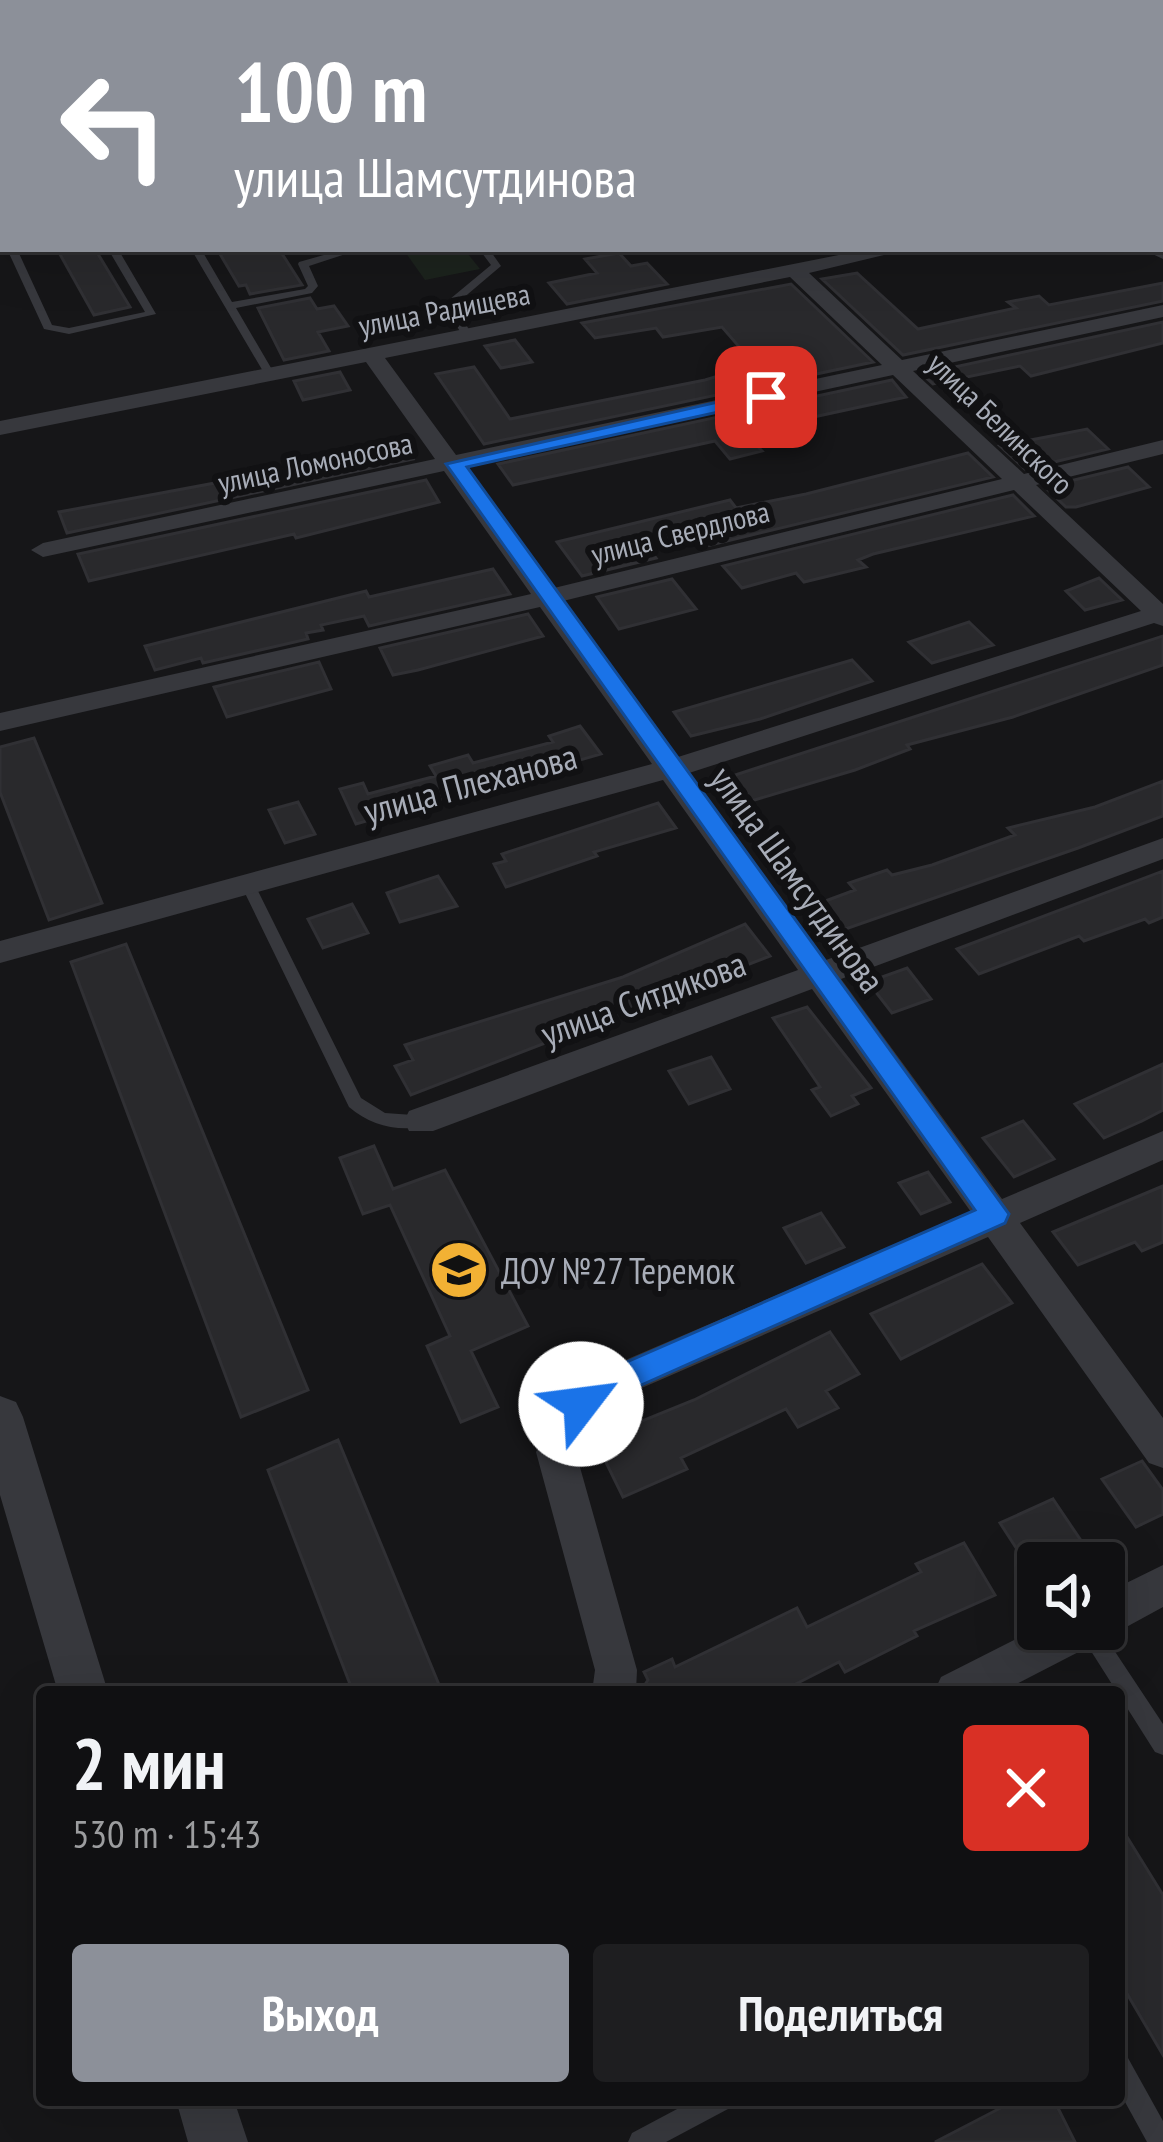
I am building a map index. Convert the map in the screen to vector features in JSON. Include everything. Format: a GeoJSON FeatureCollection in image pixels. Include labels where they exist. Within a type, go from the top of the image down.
{"type":"FeatureCollection","features":[{"type":"Feature","properties":{"kind":"street","name":"улица Радищева"},"geometry":{"type":"LineString","coordinates":[[0,428],[886,252]]}},
{"type":"Feature","properties":{"kind":"street","name":"улица Белинского"},"geometry":{"type":"LineString","coordinates":[[796,272],[1161,614]]}},
{"type":"Feature","properties":{"kind":"street","name":"улица Ломоносова"},"geometry":{"type":"LineString","coordinates":[[43,550],[1163,310]]}},
{"type":"Feature","properties":{"kind":"street","name":"улица Шамсутдинова"},"geometry":{"type":"LineString","coordinates":[[371,353],[1163,1450]]}},
{"type":"Feature","properties":{"kind":"street","name":"улица Свердлова"},"geometry":{"type":"LineString","coordinates":[[0,722],[550,597],[1163,447]]}},
{"type":"Feature","properties":{"kind":"street","name":"улица Плеханова"},"geometry":{"type":"LineString","coordinates":[[0,952],[670,769],[1161,614]]}},
{"type":"Feature","properties":{"kind":"street","name":"улица Ситдикова"},"geometry":{"type":"LineString","coordinates":[[421,1121],[1163,848]]}},
{"type":"Feature","properties":{"kind":"street"},"geometry":{"type":"LineString","coordinates":[[615,1686],[616,1670],[556,1452],[581,1404],[608,1385],[1163,1145]]}},
{"type":"Feature","properties":{"kind":"street"},"geometry":{"type":"LineString","coordinates":[[0,1417],[81,1686]]}},
{"type":"Feature","properties":{"kind":"street"},"geometry":{"type":"LineString","coordinates":[[1125,1605],[1163,1585]]}},
{"type":"Feature","properties":{"kind":"street"},"geometry":{"type":"LineString","coordinates":[[968,1686],[1038,1650]]}},
{"type":"Feature","properties":{"kind":"street"},"geometry":{"type":"LineString","coordinates":[[207,2106],[218,2142]]}},
{"type":"Feature","properties":{"kind":"lane"},"geometry":{"type":"LineString","coordinates":[[13,252],[48,327],[69,331],[151,314],[115,252]]}},
{"type":"Feature","properties":{"kind":"lane"},"geometry":{"type":"LineString","coordinates":[[198,252],[269,373]]}},
{"type":"Feature","properties":{"kind":"lane"},"geometry":{"type":"LineString","coordinates":[[230,306],[308,291],[313,286],[303,265],[346,252]]}},
{"type":"Feature","properties":{"kind":"lane"},"geometry":{"type":"LineString","coordinates":[[467,335],[449,304],[496,266],[486,252]]}},
{"type":"Feature","properties":{"kind":"lane"},"geometry":{"type":"LineString","coordinates":[[248,885],[355,1102],[369,1115],[391,1123],[421,1121]]}},
{"type":"Feature","properties":{"kind":"lane"},"geometry":{"type":"LineString","coordinates":[[1102,1650],[1163,1744]]}},
{"type":"Feature","properties":{"kind":"lane"},"geometry":{"type":"LineString","coordinates":[[1125,2077],[1162,2142]]}},
{"type":"Feature","properties":{"kind":"lane"},"geometry":{"type":"LineString","coordinates":[[641,2142],[708,2106]]}},
{"type":"Feature","properties":{"kind":"shaded area"},"geometry":{"type":"Polygon","coordinates":[[[405,252],[466,252],[480,269],[425,280],[405,252]]]}},
{"type":"Feature","properties":{"kind":"building"},"geometry":{"type":"Polygon","coordinates":[[[59,252],[97,252],[130,307],[94,315],[59,252]]]}},
{"type":"Feature","properties":{"kind":"building"},"geometry":{"type":"Polygon","coordinates":[[[219,252],[281,252],[302,285],[250,294],[246,285],[239,286],[219,252]]]}},
{"type":"Feature","properties":{"kind":"building"},"geometry":{"type":"Polygon","coordinates":[[[619,253],[631,266],[647,263],[667,284],[567,304],[549,283],[597,273],[585,259],[619,253]]]}},
{"type":"Feature","properties":{"kind":"building"},"geometry":{"type":"Polygon","coordinates":[[[857,273],[918,329],[1016,308],[1008,302],[1039,296],[1049,305],[1163,283],[1163,301],[903,355],[822,279],[857,273]]]}},
{"type":"Feature","properties":{"kind":"building"},"geometry":{"type":"Polygon","coordinates":[[[791,284],[873,362],[484,444],[436,374],[474,367],[510,419],[705,380],[755,365],[722,327],[663,337],[656,328],[595,338],[582,323],[791,284]]]}},
{"type":"Feature","properties":{"kind":"building"},"geometry":{"type":"Polygon","coordinates":[[[310,298],[317,309],[334,306],[348,326],[318,332],[329,351],[284,360],[258,308],[310,298]]]}},
{"type":"Feature","properties":{"kind":"building"},"geometry":{"type":"Polygon","coordinates":[[[1163,322],[1163,343],[1031,376],[1020,366],[933,384],[922,374],[1163,322]]]}},
{"type":"Feature","properties":{"kind":"building"},"geometry":{"type":"Polygon","coordinates":[[[515,340],[532,362],[501,368],[485,346],[515,340]]]}},
{"type":"Feature","properties":{"kind":"building"},"geometry":{"type":"Polygon","coordinates":[[[340,372],[350,390],[303,400],[294,381],[340,372]]]}},
{"type":"Feature","properties":{"kind":"building"},"geometry":{"type":"Polygon","coordinates":[[[892,380],[906,397],[744,432],[762,451],[730,459],[715,441],[513,485],[498,464],[892,380]]]}},
{"type":"Feature","properties":{"kind":"building"},"geometry":{"type":"Polygon","coordinates":[[[1087,429],[1108,449],[1025,469],[1000,446],[1087,429]]]}},
{"type":"Feature","properties":{"kind":"building"},"geometry":{"type":"Polygon","coordinates":[[[400,439],[413,459],[67,533],[59,512],[258,475],[400,439]]]}},
{"type":"Feature","properties":{"kind":"building"},"geometry":{"type":"Polygon","coordinates":[[[968,453],[993,477],[706,546],[699,538],[650,550],[656,558],[582,576],[557,542],[730,500],[736,508],[806,494],[968,453]]]}},
{"type":"Feature","properties":{"kind":"building"},"geometry":{"type":"Polygon","coordinates":[[[1128,467],[1149,487],[1066,507],[1045,487],[1128,467]]]}},
{"type":"Feature","properties":{"kind":"building"},"geometry":{"type":"Polygon","coordinates":[[[426,480],[439,502],[296,538],[294,534],[89,581],[78,554],[426,480]]]}},
{"type":"Feature","properties":{"kind":"building"},"geometry":{"type":"Polygon","coordinates":[[[1013,495],[1034,516],[858,560],[866,567],[804,582],[796,573],[742,588],[723,566],[1013,495]]]}},
{"type":"Feature","properties":{"kind":"building"},"geometry":{"type":"Polygon","coordinates":[[[493,569],[510,594],[369,626],[364,616],[321,625],[323,630],[306,633],[308,639],[155,670],[145,646],[366,591],[369,597],[493,569]]]}},
{"type":"Feature","properties":{"kind":"building"},"geometry":{"type":"Polygon","coordinates":[[[1099,578],[1122,600],[1085,610],[1066,591],[1099,578]]]}},
{"type":"Feature","properties":{"kind":"building"},"geometry":{"type":"Polygon","coordinates":[[[672,579],[696,609],[619,629],[597,597],[672,579]]]}},
{"type":"Feature","properties":{"kind":"building"},"geometry":{"type":"Polygon","coordinates":[[[528,614],[543,636],[418,670],[393,675],[380,648],[528,614]]]}},
{"type":"Feature","properties":{"kind":"building"},"geometry":{"type":"Polygon","coordinates":[[[969,622],[993,645],[932,663],[909,642],[969,622]]]}},
{"type":"Feature","properties":{"kind":"building"},"geometry":{"type":"Polygon","coordinates":[[[1163,636],[1163,665],[1013,717],[907,745],[910,749],[855,770],[751,801],[732,776],[1163,636]]]}},
{"type":"Feature","properties":{"kind":"building"},"geometry":{"type":"Polygon","coordinates":[[[852,660],[872,681],[760,719],[691,736],[674,712],[852,660]]]}},
{"type":"Feature","properties":{"kind":"building"},"geometry":{"type":"Polygon","coordinates":[[[319,662],[331,689],[227,717],[214,687],[319,662]]]}},
{"type":"Feature","properties":{"kind":"building"},"geometry":{"type":"Polygon","coordinates":[[[580,726],[601,754],[356,824],[340,789],[363,783],[368,794],[436,776],[430,766],[468,755],[473,763],[553,742],[549,736],[580,726]]]}},
{"type":"Feature","properties":{"kind":"building"},"geometry":{"type":"Polygon","coordinates":[[[34,738],[102,903],[49,920],[0,792],[0,747],[34,738]]]}},
{"type":"Feature","properties":{"kind":"building"},"geometry":{"type":"Polygon","coordinates":[[[1163,781],[1163,816],[1078,848],[834,933],[812,906],[855,890],[849,883],[887,870],[892,875],[932,865],[1015,835],[1008,828],[1095,807],[1163,781]]]}},
{"type":"Feature","properties":{"kind":"building"},"geometry":{"type":"Polygon","coordinates":[[[298,802],[315,834],[285,843],[269,810],[298,802]]]}},
{"type":"Feature","properties":{"kind":"building"},"geometry":{"type":"Polygon","coordinates":[[[658,803],[676,828],[594,852],[597,856],[506,887],[494,864],[506,861],[502,854],[658,803]]]}},
{"type":"Feature","properties":{"kind":"building"},"geometry":{"type":"Polygon","coordinates":[[[1163,871],[1163,917],[1149,923],[1145,919],[1084,941],[1079,936],[979,974],[957,949],[1163,871]]]}},
{"type":"Feature","properties":{"kind":"building"},"geometry":{"type":"Polygon","coordinates":[[[438,876],[457,906],[400,922],[387,893],[438,876]]]}},
{"type":"Feature","properties":{"kind":"building"},"geometry":{"type":"Polygon","coordinates":[[[352,904],[368,933],[323,948],[308,919],[352,904]]]}},
{"type":"Feature","properties":{"kind":"building"},"geometry":{"type":"Polygon","coordinates":[[[745,924],[770,956],[411,1095],[395,1066],[413,1060],[405,1045],[623,977],[745,924]]]}},
{"type":"Feature","properties":{"kind":"building"},"geometry":{"type":"Polygon","coordinates":[[[126,944],[308,1390],[241,1417],[71,962],[126,944]]]}},
{"type":"Feature","properties":{"kind":"building"},"geometry":{"type":"Polygon","coordinates":[[[907,968],[931,999],[892,1013],[868,982],[907,968]]]}},
{"type":"Feature","properties":{"kind":"building"},"geometry":{"type":"Polygon","coordinates":[[[807,1007],[871,1088],[852,1096],[858,1104],[831,1116],[812,1090],[820,1087],[773,1018],[807,1007]]]}},
{"type":"Feature","properties":{"kind":"building"},"geometry":{"type":"Polygon","coordinates":[[[711,1057],[730,1089],[689,1104],[669,1071],[711,1057]]]}},
{"type":"Feature","properties":{"kind":"building"},"geometry":{"type":"Polygon","coordinates":[[[1163,1064],[1163,1110],[1142,1121],[1104,1138],[1075,1104],[1163,1064]]]}},
{"type":"Feature","properties":{"kind":"building"},"geometry":{"type":"Polygon","coordinates":[[[1023,1121],[1054,1159],[1014,1177],[983,1138],[1023,1121]]]}},
{"type":"Feature","properties":{"kind":"building","name":"ДОУ №27 Теремок"},"geometry":{"type":"Polygon","coordinates":[[[374,1146],[393,1189],[445,1170],[528,1326],[471,1351],[498,1407],[461,1422],[427,1346],[450,1336],[390,1205],[363,1214],[340,1158],[374,1146]]]}},
{"type":"Feature","properties":{"kind":"building"},"geometry":{"type":"Polygon","coordinates":[[[928,1172],[950,1202],[921,1214],[899,1183],[928,1172]]]}},
{"type":"Feature","properties":{"kind":"building"},"geometry":{"type":"Polygon","coordinates":[[[1163,1186],[1163,1242],[1142,1251],[1135,1242],[1078,1265],[1053,1232],[1163,1186]]]}},
{"type":"Feature","properties":{"kind":"building"},"geometry":{"type":"Polygon","coordinates":[[[821,1213],[844,1247],[806,1263],[784,1228],[821,1213]]]}},
{"type":"Feature","properties":{"kind":"building"},"geometry":{"type":"Polygon","coordinates":[[[982,1264],[1012,1303],[901,1359],[871,1314],[982,1264]]]}},
{"type":"Feature","properties":{"kind":"building"},"geometry":{"type":"Polygon","coordinates":[[[830,1332],[859,1374],[826,1391],[838,1408],[798,1427],[786,1409],[681,1458],[687,1469],[623,1497],[595,1440],[694,1400],[830,1332]]]}},
{"type":"Feature","properties":{"kind":"building"},"geometry":{"type":"Polygon","coordinates":[[[338,1440],[440,1686],[351,1686],[268,1470],[338,1440]]]}},
{"type":"Feature","properties":{"kind":"building"},"geometry":{"type":"Polygon","coordinates":[[[1142,1461],[1163,1490],[1163,1514],[1136,1527],[1102,1479],[1142,1461]]]}},
{"type":"Feature","properties":{"kind":"building"},"geometry":{"type":"Polygon","coordinates":[[[1053,1499],[1082,1542],[1017,1542],[1017,1549],[1000,1523],[1053,1499]]]}},
{"type":"Feature","properties":{"kind":"building"},"geometry":{"type":"Polygon","coordinates":[[[964,1543],[995,1595],[914,1631],[917,1636],[845,1672],[839,1662],[792,1686],[644,1686],[648,1680],[644,1672],[672,1659],[675,1667],[797,1608],[807,1627],[921,1572],[916,1564],[964,1543]]]}},
{"type":"Feature","properties":{"kind":"building"},"geometry":{"type":"Polygon","coordinates":[[[1125,1834],[1163,1895],[1163,2055],[1125,1990],[1125,1834]]]}},
{"type":"Feature","properties":{"kind":"building"},"geometry":{"type":"Polygon","coordinates":[[[1004,2106],[1057,2106],[1075,2142],[935,2142],[1004,2106]]]}},
{"type":"Feature","properties":{"kind":"place","name":"ДОУ №27 Теремок"},"geometry":{"type":"Point","coordinates":[459,1270]}},
{"type":"Feature","properties":{"kind":"route"},"geometry":{"type":"LineString","coordinates":[[581,1404],[608,1385],[995,1214],[670,769],[455,464],[766,397]]}}]}
